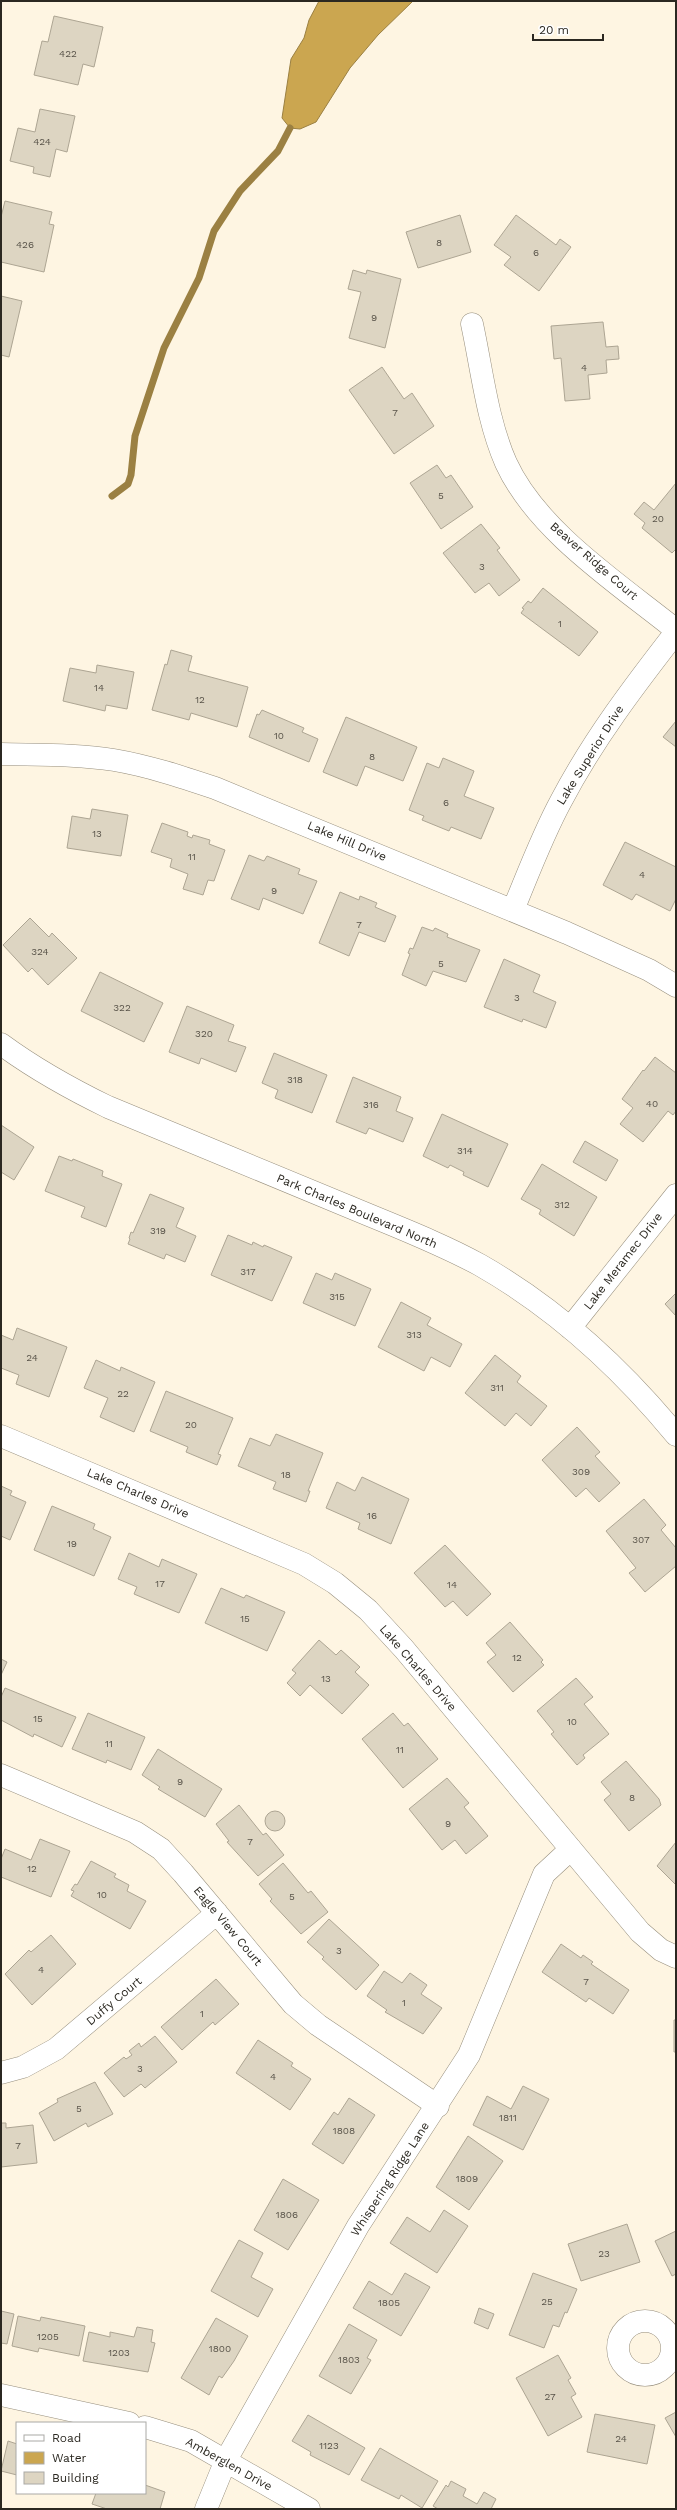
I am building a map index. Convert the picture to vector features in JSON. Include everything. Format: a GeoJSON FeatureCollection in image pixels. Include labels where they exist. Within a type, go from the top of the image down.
{"type":"FeatureCollection","features":[{"type":"Feature","properties":{"kind":"street","name":"Beaver Ridge Court"},"geometry":{"type":"LineString","coordinates":[[472,324],[494,431],[507,464],[525,495],[554,528],[586,557],[676,631]]}},
{"type":"Feature","properties":{"kind":"street","name":"Lake Superior Drive"},"geometry":{"type":"LineString","coordinates":[[513,910],[560,802],[589,751],[628,694],[676,631]]}},
{"type":"Feature","properties":{"kind":"street","name":"Lake Hill Drive"},"geometry":{"type":"LineString","coordinates":[[1,754],[67,756],[114,760],[165,772],[215,788],[609,951],[649,970],[676,986]]}},
{"type":"Feature","properties":{"kind":"street","name":"Park Charles Boulevard North"},"geometry":{"type":"LineString","coordinates":[[1,1044],[25,1062],[61,1083],[108,1107],[425,1239],[479,1265],[517,1288],[596,1348],[621,1372],[676,1435]]}},
{"type":"Feature","properties":{"kind":"street","name":"Lake Meramec Drive"},"geometry":{"type":"LineString","coordinates":[[570,1328],[676,1195]]}},
{"type":"Feature","properties":{"kind":"street","name":"Lake Charles Drive"},"geometry":{"type":"LineString","coordinates":[[1,1436],[260,1544],[304,1564],[335,1583],[368,1610],[404,1649],[640,1932],[661,1950],[676,1956]]}},
{"type":"Feature","properties":{"kind":"street","name":"Eagle View Court"},"geometry":{"type":"LineString","coordinates":[[1,1775],[135,1832],[161,1849],[293,2004],[318,2025],[438,2106]]}},
{"type":"Feature","properties":{"kind":"street","name":"Whispering Ridge Lane"},"geometry":{"type":"LineString","coordinates":[[206,2509],[226,2460],[358,2226],[438,2106],[469,2055],[544,1874],[571,1849]]}},
{"type":"Feature","properties":{"kind":"street","name":"Duffy Court"},"geometry":{"type":"LineString","coordinates":[[1,2073],[23,2067],[56,2049],[217,1913]]}},
{"type":"Feature","properties":{"kind":"street"},"geometry":{"type":"LineString","coordinates":[[1,2395],[124,2422]]}},
{"type":"Feature","properties":{"kind":"street","name":"Amberglen Drive"},"geometry":{"type":"LineString","coordinates":[[146,2427],[191,2441],[309,2509]]}},
{"type":"Feature","properties":{"kind":"water"},"geometry":{"type":"Polygon","coordinates":[[[319,1],[413,1],[378,35],[350,68],[316,122],[300,129],[290,128],[282,118],[291,59],[304,38],[309,20],[319,1]]]}},
{"type":"Feature","properties":{"kind":"building"},"geometry":{"type":"Polygon","coordinates":[[[54,16],[103,27],[94,67],[83,64],[78,85],[34,75],[42,41],[48,42],[54,16]]]}},
{"type":"Feature","properties":{"kind":"building"},"geometry":{"type":"Polygon","coordinates":[[[40,109],[75,116],[67,152],[56,149],[50,177],[33,173],[34,167],[10,161],[18,128],[35,132],[40,109]]]}},
{"type":"Feature","properties":{"kind":"building"},"geometry":{"type":"Polygon","coordinates":[[[5,201],[52,212],[49,224],[54,225],[44,272],[1,262],[1,217],[5,201]]]}},
{"type":"Feature","properties":{"kind":"building"},"geometry":{"type":"Polygon","coordinates":[[[460,215],[471,252],[418,268],[406,232],[460,215]]]}},
{"type":"Feature","properties":{"kind":"building"},"geometry":{"type":"Polygon","coordinates":[[[516,215],[556,245],[560,239],[571,247],[539,291],[504,265],[511,257],[494,245],[516,215]]]}},
{"type":"Feature","properties":{"kind":"building"},"geometry":{"type":"Polygon","coordinates":[[[353,270],[366,274],[367,270],[401,279],[385,348],[349,338],[361,292],[348,289],[353,270]]]}},
{"type":"Feature","properties":{"kind":"building"},"geometry":{"type":"Polygon","coordinates":[[[1,296],[22,301],[9,357],[1,355],[1,296]]]}},
{"type":"Feature","properties":{"kind":"building"},"geometry":{"type":"Polygon","coordinates":[[[603,322],[606,347],[618,346],[619,359],[606,360],[607,373],[588,375],[590,399],[565,401],[561,358],[554,359],[551,326],[603,322]]]}},
{"type":"Feature","properties":{"kind":"building"},"geometry":{"type":"Polygon","coordinates":[[[382,367],[404,399],[412,393],[434,426],[394,454],[349,390],[382,367]]]}},
{"type":"Feature","properties":{"kind":"building"},"geometry":{"type":"Polygon","coordinates":[[[437,465],[446,478],[451,475],[473,507],[441,529],[410,483],[437,465]]]}},
{"type":"Feature","properties":{"kind":"building"},"geometry":{"type":"Polygon","coordinates":[[[676,483],[676,549],[672,553],[642,528],[645,523],[634,514],[644,502],[654,510],[676,483]]]}},
{"type":"Feature","properties":{"kind":"building"},"geometry":{"type":"Polygon","coordinates":[[[481,524],[500,548],[497,550],[520,580],[499,596],[489,583],[475,593],[443,553],[481,524]]]}},
{"type":"Feature","properties":{"kind":"building"},"geometry":{"type":"Polygon","coordinates":[[[543,588],[598,632],[579,656],[521,613],[524,609],[522,608],[528,601],[531,603],[543,588]]]}},
{"type":"Feature","properties":{"kind":"building"},"geometry":{"type":"Polygon","coordinates":[[[171,650],[192,656],[188,671],[248,687],[237,727],[191,713],[189,720],[152,710],[165,664],[167,665],[171,650]]]}},
{"type":"Feature","properties":{"kind":"building"},"geometry":{"type":"Polygon","coordinates":[[[97,665],[134,672],[127,709],[106,705],[105,711],[63,701],[70,668],[96,673],[97,665]]]}},
{"type":"Feature","properties":{"kind":"building"},"geometry":{"type":"Polygon","coordinates":[[[262,710],[304,728],[302,732],[318,739],[309,762],[249,737],[257,714],[259,715],[262,710]]]}},
{"type":"Feature","properties":{"kind":"building"},"geometry":{"type":"Polygon","coordinates":[[[346,717],[417,747],[403,781],[365,766],[357,786],[323,772],[346,717]]]}},
{"type":"Feature","properties":{"kind":"building"},"geometry":{"type":"Polygon","coordinates":[[[676,721],[676,747],[663,737],[676,721]]]}},
{"type":"Feature","properties":{"kind":"building"},"geometry":{"type":"Polygon","coordinates":[[[443,758],[474,771],[464,796],[494,808],[481,839],[451,827],[449,831],[422,820],[424,816],[409,810],[427,763],[439,768],[443,758]]]}},
{"type":"Feature","properties":{"kind":"building"},"geometry":{"type":"Polygon","coordinates":[[[92,809],[128,815],[121,856],[67,848],[72,816],[90,819],[92,809]]]}},
{"type":"Feature","properties":{"kind":"building"},"geometry":{"type":"Polygon","coordinates":[[[162,823],[188,832],[187,836],[192,838],[193,835],[210,840],[209,844],[225,850],[214,881],[208,880],[203,895],[183,889],[188,874],[170,867],[172,859],[151,852],[162,823]]]}},
{"type":"Feature","properties":{"kind":"building"},"geometry":{"type":"Polygon","coordinates":[[[625,842],[676,867],[676,899],[670,911],[636,894],[632,900],[603,885],[625,842]]]}},
{"type":"Feature","properties":{"kind":"building"},"geometry":{"type":"Polygon","coordinates":[[[249,855],[264,861],[267,856],[300,869],[298,874],[317,881],[303,914],[263,898],[259,910],[231,899],[249,855]]]}},
{"type":"Feature","properties":{"kind":"building"},"geometry":{"type":"Polygon","coordinates":[[[340,892],[359,900],[360,896],[377,903],[375,907],[396,916],[385,942],[359,932],[349,956],[319,943],[340,892]]]}},
{"type":"Feature","properties":{"kind":"building"},"geometry":{"type":"Polygon","coordinates":[[[30,918],[49,937],[52,933],[77,958],[48,985],[32,968],[28,972],[3,945],[30,918]]]}},
{"type":"Feature","properties":{"kind":"building"},"geometry":{"type":"Polygon","coordinates":[[[422,927],[433,931],[435,928],[448,934],[447,937],[480,950],[466,982],[433,971],[426,986],[402,975],[410,954],[408,953],[410,948],[413,949],[422,927]]]}},
{"type":"Feature","properties":{"kind":"building"},"geometry":{"type":"Polygon","coordinates":[[[504,959],[540,975],[533,992],[556,1002],[546,1028],[523,1019],[522,1022],[484,1007],[504,959]]]}},
{"type":"Feature","properties":{"kind":"building"},"geometry":{"type":"Polygon","coordinates":[[[100,972],[163,1003],[144,1042],[81,1011],[100,972]]]}},
{"type":"Feature","properties":{"kind":"building"},"geometry":{"type":"Polygon","coordinates":[[[187,1006],[234,1025],[228,1041],[246,1047],[236,1072],[201,1058],[199,1064],[169,1052],[187,1006]]]}},
{"type":"Feature","properties":{"kind":"building"},"geometry":{"type":"Polygon","coordinates":[[[274,1053],[327,1075],[312,1113],[275,1098],[278,1090],[262,1083],[274,1053]]]}},
{"type":"Feature","properties":{"kind":"building"},"geometry":{"type":"Polygon","coordinates":[[[655,1057],[676,1073],[676,1111],[673,1115],[668,1111],[643,1142],[620,1124],[633,1108],[622,1099],[643,1070],[644,1071],[655,1057]]]}},
{"type":"Feature","properties":{"kind":"building"},"geometry":{"type":"Polygon","coordinates":[[[353,1077],[401,1097],[396,1111],[413,1118],[403,1142],[369,1128],[366,1134],[336,1122],[353,1077]]]}},
{"type":"Feature","properties":{"kind":"building"},"geometry":{"type":"Polygon","coordinates":[[[442,1114],[508,1144],[488,1187],[463,1175],[464,1172],[450,1165],[448,1168],[423,1156],[442,1114]]]}},
{"type":"Feature","properties":{"kind":"building"},"geometry":{"type":"Polygon","coordinates":[[[1,1125],[34,1147],[14,1180],[1,1172],[1,1125]]]}},
{"type":"Feature","properties":{"kind":"building"},"geometry":{"type":"Polygon","coordinates":[[[585,1141],[618,1160],[606,1181],[573,1162],[585,1141]]]}},
{"type":"Feature","properties":{"kind":"building"},"geometry":{"type":"Polygon","coordinates":[[[59,1156],[72,1161],[73,1159],[103,1171],[102,1176],[122,1184],[106,1227],[81,1217],[85,1207],[45,1191],[59,1156]]]}},
{"type":"Feature","properties":{"kind":"building"},"geometry":{"type":"Polygon","coordinates":[[[542,1164],[597,1197],[574,1236],[539,1214],[541,1210],[521,1199],[542,1164]]]}},
{"type":"Feature","properties":{"kind":"building"},"geometry":{"type":"Polygon","coordinates":[[[150,1194],[184,1208],[176,1227],[196,1236],[185,1262],[166,1254],[164,1259],[128,1244],[131,1232],[133,1233],[150,1194]]]}},
{"type":"Feature","properties":{"kind":"building"},"geometry":{"type":"Polygon","coordinates":[[[228,1235],[252,1245],[253,1242],[263,1247],[264,1245],[292,1257],[272,1301],[211,1275],[228,1235]]]}},
{"type":"Feature","properties":{"kind":"building"},"geometry":{"type":"Polygon","coordinates":[[[316,1273],[332,1280],[335,1273],[371,1289],[355,1326],[303,1303],[316,1273]]]}},
{"type":"Feature","properties":{"kind":"building"},"geometry":{"type":"Polygon","coordinates":[[[676,1293],[676,1316],[665,1304],[676,1293]]]}},
{"type":"Feature","properties":{"kind":"building"},"geometry":{"type":"Polygon","coordinates":[[[401,1302],[431,1318],[427,1325],[462,1344],[450,1367],[431,1357],[424,1371],[378,1347],[401,1302]]]}},
{"type":"Feature","properties":{"kind":"building"},"geometry":{"type":"Polygon","coordinates":[[[17,1328],[67,1347],[49,1397],[16,1384],[19,1375],[1,1368],[1,1335],[13,1340],[17,1328]]]}},
{"type":"Feature","properties":{"kind":"building"},"geometry":{"type":"Polygon","coordinates":[[[495,1355],[521,1376],[517,1382],[547,1406],[531,1426],[516,1413],[505,1426],[465,1393],[495,1355]]]}},
{"type":"Feature","properties":{"kind":"building"},"geometry":{"type":"Polygon","coordinates":[[[96,1360],[120,1371],[121,1367],[155,1382],[134,1432],[100,1417],[108,1398],[84,1388],[96,1360]]]}},
{"type":"Feature","properties":{"kind":"building"},"geometry":{"type":"Polygon","coordinates":[[[166,1391],[233,1418],[218,1454],[221,1455],[217,1465],[186,1452],[188,1447],[150,1431],[166,1391]]]}},
{"type":"Feature","properties":{"kind":"building"},"geometry":{"type":"Polygon","coordinates":[[[577,1427],[600,1452],[595,1456],[620,1483],[599,1502],[586,1488],[576,1497],[542,1460],[577,1427]]]}},
{"type":"Feature","properties":{"kind":"building"},"geometry":{"type":"Polygon","coordinates":[[[276,1434],[323,1453],[308,1491],[310,1491],[306,1502],[273,1489],[276,1482],[238,1466],[250,1438],[270,1446],[276,1434]]]}},
{"type":"Feature","properties":{"kind":"building"},"geometry":{"type":"Polygon","coordinates":[[[362,1477],[409,1499],[391,1544],[358,1529],[360,1523],[326,1508],[337,1482],[355,1491],[362,1477]]]}},
{"type":"Feature","properties":{"kind":"building"},"geometry":{"type":"Polygon","coordinates":[[[1,1486],[12,1491],[10,1495],[26,1502],[10,1540],[1,1536],[1,1486]]]}},
{"type":"Feature","properties":{"kind":"building"},"geometry":{"type":"Polygon","coordinates":[[[644,1499],[666,1525],[661,1530],[676,1548],[676,1566],[645,1592],[629,1573],[636,1568],[606,1531],[644,1499]]]}},
{"type":"Feature","properties":{"kind":"building"},"geometry":{"type":"Polygon","coordinates":[[[52,1506],[95,1524],[93,1529],[111,1537],[94,1576],[34,1550],[52,1506]]]}},
{"type":"Feature","properties":{"kind":"building"},"geometry":{"type":"Polygon","coordinates":[[[445,1545],[491,1594],[467,1616],[453,1601],[445,1607],[414,1573],[445,1545]]]}},
{"type":"Feature","properties":{"kind":"building"},"geometry":{"type":"Polygon","coordinates":[[[129,1553],[159,1567],[162,1559],[197,1574],[179,1613],[134,1594],[137,1587],[118,1579],[129,1553]]]}},
{"type":"Feature","properties":{"kind":"building"},"geometry":{"type":"Polygon","coordinates":[[[221,1588],[244,1598],[246,1595],[285,1612],[267,1651],[205,1623],[221,1588]]]}},
{"type":"Feature","properties":{"kind":"building"},"geometry":{"type":"Polygon","coordinates":[[[510,1622],[543,1660],[541,1662],[544,1665],[513,1692],[487,1662],[496,1655],[486,1643],[510,1622]]]}},
{"type":"Feature","properties":{"kind":"building"},"geometry":{"type":"Polygon","coordinates":[[[319,1640],[336,1655],[341,1650],[360,1667],[355,1672],[369,1685],[342,1714],[310,1685],[300,1696],[287,1683],[296,1673],[292,1670],[319,1640]]]}},
{"type":"Feature","properties":{"kind":"building"},"geometry":{"type":"Polygon","coordinates":[[[1,1659],[7,1662],[1,1675],[1,1659]]]}},
{"type":"Feature","properties":{"kind":"building"},"geometry":{"type":"Polygon","coordinates":[[[576,1678],[593,1697],[584,1704],[609,1734],[583,1755],[585,1758],[577,1765],[551,1734],[554,1732],[537,1711],[576,1678]]]}},
{"type":"Feature","properties":{"kind":"building"},"geometry":{"type":"Polygon","coordinates":[[[5,1688],[76,1717],[62,1747],[34,1734],[33,1737],[1,1720],[1,1697],[5,1688]]]}},
{"type":"Feature","properties":{"kind":"building"},"geometry":{"type":"Polygon","coordinates":[[[88,1713],[145,1737],[131,1770],[107,1760],[106,1763],[72,1749],[88,1713]]]}},
{"type":"Feature","properties":{"kind":"building"},"geometry":{"type":"Polygon","coordinates":[[[393,1713],[404,1726],[408,1723],[438,1759],[403,1788],[362,1739],[393,1713]]]}},
{"type":"Feature","properties":{"kind":"building"},"geometry":{"type":"Polygon","coordinates":[[[158,1749],[222,1789],[205,1817],[158,1789],[160,1787],[142,1775],[158,1749]]]}},
{"type":"Feature","properties":{"kind":"building"},"geometry":{"type":"Polygon","coordinates":[[[626,1761],[659,1799],[661,1805],[629,1831],[604,1800],[611,1794],[601,1782],[626,1761]]]}},
{"type":"Feature","properties":{"kind":"building"},"geometry":{"type":"Polygon","coordinates":[[[447,1778],[469,1803],[464,1807],[488,1836],[466,1854],[455,1840],[442,1850],[409,1809],[447,1778]]]}},
{"type":"Feature","properties":{"kind":"building"},"geometry":{"type":"Polygon","coordinates":[[[239,1805],[263,1835],[266,1833],[284,1855],[258,1876],[227,1842],[229,1841],[216,1824],[239,1805]]]}},
{"type":"Feature","properties":{"kind":"building"},"geometry":{"type":"Polygon","coordinates":[[[275,1811],[282,1814],[285,1821],[282,1828],[275,1831],[268,1828],[265,1821],[268,1814],[275,1811]]]}},
{"type":"Feature","properties":{"kind":"building"},"geometry":{"type":"Polygon","coordinates":[[[40,1839],[70,1851],[51,1897],[1,1877],[1,1859],[5,1849],[31,1860],[40,1839]]]}},
{"type":"Feature","properties":{"kind":"building"},"geometry":{"type":"Polygon","coordinates":[[[676,1842],[676,1885],[657,1866],[676,1842]]]}},
{"type":"Feature","properties":{"kind":"building"},"geometry":{"type":"Polygon","coordinates":[[[91,1861],[116,1874],[114,1877],[129,1885],[127,1891],[146,1901],[130,1929],[71,1896],[74,1891],[71,1890],[75,1884],[77,1885],[91,1861]]]}},
{"type":"Feature","properties":{"kind":"building"},"geometry":{"type":"Polygon","coordinates":[[[283,1863],[308,1893],[311,1891],[328,1912],[301,1934],[270,1901],[272,1899],[259,1884],[283,1863]]]}},
{"type":"Feature","properties":{"kind":"building"},"geometry":{"type":"Polygon","coordinates":[[[329,1919],[379,1965],[356,1990],[322,1959],[324,1957],[307,1942],[329,1919]]]}},
{"type":"Feature","properties":{"kind":"building"},"geometry":{"type":"Polygon","coordinates":[[[51,1935],[76,1964],[32,2005],[5,1974],[29,1950],[31,1952],[51,1935]]]}},
{"type":"Feature","properties":{"kind":"building"},"geometry":{"type":"Polygon","coordinates":[[[561,1944],[581,1958],[583,1955],[593,1962],[591,1964],[629,1990],[613,2014],[589,1998],[586,2002],[542,1972],[561,1944]]]}},
{"type":"Feature","properties":{"kind":"building"},"geometry":{"type":"Polygon","coordinates":[[[384,1971],[402,1983],[410,1973],[427,1985],[421,1994],[442,2008],[423,2034],[385,2012],[387,2010],[367,1996],[384,1971]]]}},
{"type":"Feature","properties":{"kind":"building"},"geometry":{"type":"Polygon","coordinates":[[[216,1979],[239,2004],[215,2025],[213,2022],[182,2050],[161,2027],[216,1979]]]}},
{"type":"Feature","properties":{"kind":"building"},"geometry":{"type":"Polygon","coordinates":[[[674,2020],[676,2020],[676,2052],[674,2052],[674,2020]]]}},
{"type":"Feature","properties":{"kind":"building"},"geometry":{"type":"Polygon","coordinates":[[[155,2036],[177,2062],[145,2088],[141,2084],[124,2097],[104,2073],[124,2057],[126,2059],[132,2055],[129,2051],[139,2043],[141,2047],[155,2036]]]}},
{"type":"Feature","properties":{"kind":"building"},"geometry":{"type":"Polygon","coordinates":[[[258,2040],[293,2063],[291,2066],[311,2079],[290,2110],[236,2073],[258,2040]]]}},
{"type":"Feature","properties":{"kind":"building"},"geometry":{"type":"Polygon","coordinates":[[[95,2082],[113,2114],[88,2127],[86,2123],[54,2141],[39,2113],[58,2102],[57,2099],[95,2082]]]}},
{"type":"Feature","properties":{"kind":"building"},"geometry":{"type":"Polygon","coordinates":[[[523,2086],[549,2099],[523,2150],[473,2125],[487,2096],[511,2109],[523,2086]]]}},
{"type":"Feature","properties":{"kind":"building"},"geometry":{"type":"Polygon","coordinates":[[[349,2098],[375,2115],[343,2164],[312,2144],[334,2112],[338,2115],[349,2098]]]}},
{"type":"Feature","properties":{"kind":"building"},"geometry":{"type":"Polygon","coordinates":[[[1,2123],[6,2123],[6,2128],[33,2125],[37,2163],[1,2167],[1,2123]]]}},
{"type":"Feature","properties":{"kind":"building"},"geometry":{"type":"Polygon","coordinates":[[[468,2136],[503,2161],[469,2210],[436,2187],[468,2136]]]}},
{"type":"Feature","properties":{"kind":"building"},"geometry":{"type":"Polygon","coordinates":[[[283,2179],[319,2200],[288,2250],[254,2230],[283,2179]]]}},
{"type":"Feature","properties":{"kind":"building"},"geometry":{"type":"Polygon","coordinates":[[[444,2210],[468,2226],[437,2273],[390,2243],[407,2217],[430,2232],[444,2210]]]}},
{"type":"Feature","properties":{"kind":"building"},"geometry":{"type":"Polygon","coordinates":[[[627,2224],[640,2262],[581,2281],[568,2244],[627,2224]]]}},
{"type":"Feature","properties":{"kind":"building"},"geometry":{"type":"Polygon","coordinates":[[[676,2231],[676,2274],[672,2276],[655,2241],[676,2231]]]}},
{"type":"Feature","properties":{"kind":"building"},"geometry":{"type":"Polygon","coordinates":[[[239,2240],[263,2253],[251,2277],[273,2289],[258,2317],[211,2291],[239,2240]]]}},
{"type":"Feature","properties":{"kind":"building"},"geometry":{"type":"Polygon","coordinates":[[[405,2273],[430,2287],[401,2336],[353,2308],[369,2281],[392,2295],[405,2273]]]}},
{"type":"Feature","properties":{"kind":"building"},"geometry":{"type":"Polygon","coordinates":[[[533,2273],[577,2289],[567,2313],[565,2312],[559,2327],[553,2325],[544,2348],[509,2335],[533,2273]]]}},
{"type":"Feature","properties":{"kind":"building"},"geometry":{"type":"Polygon","coordinates":[[[479,2308],[494,2314],[488,2329],[474,2323],[479,2308]]]}},
{"type":"Feature","properties":{"kind":"building"},"geometry":{"type":"Polygon","coordinates":[[[1,2311],[14,2314],[7,2344],[1,2343],[1,2311]]]}},
{"type":"Feature","properties":{"kind":"building"},"geometry":{"type":"Polygon","coordinates":[[[18,2316],[40,2321],[41,2317],[85,2326],[79,2356],[39,2348],[38,2352],[12,2346],[18,2316]]]}},
{"type":"Feature","properties":{"kind":"building"},"geometry":{"type":"Polygon","coordinates":[[[216,2318],[248,2336],[234,2361],[222,2378],[219,2376],[209,2395],[181,2378],[216,2318]]]}},
{"type":"Feature","properties":{"kind":"building"},"geometry":{"type":"Polygon","coordinates":[[[349,2324],[377,2340],[367,2358],[371,2360],[351,2394],[319,2376],[349,2324]]]}},
{"type":"Feature","properties":{"kind":"building"},"geometry":{"type":"Polygon","coordinates":[[[137,2327],[153,2330],[151,2342],[155,2343],[148,2372],[83,2361],[89,2332],[110,2337],[110,2332],[134,2337],[137,2327]]]}},
{"type":"Feature","properties":{"kind":"building"},"geometry":{"type":"Polygon","coordinates":[[[558,2355],[571,2378],[568,2380],[576,2394],[571,2397],[582,2417],[548,2436],[516,2378],[558,2355]]]}},
{"type":"Feature","properties":{"kind":"building"},"geometry":{"type":"Polygon","coordinates":[[[676,2412],[676,2437],[665,2418],[676,2412]]]}},
{"type":"Feature","properties":{"kind":"building"},"geometry":{"type":"Polygon","coordinates":[[[595,2414],[655,2425],[647,2464],[587,2452],[595,2414]]]}},
{"type":"Feature","properties":{"kind":"building"},"geometry":{"type":"Polygon","coordinates":[[[308,2415],[365,2448],[349,2475],[310,2455],[311,2452],[292,2441],[308,2415]]]}},
{"type":"Feature","properties":{"kind":"building"},"geometry":{"type":"Polygon","coordinates":[[[8,2441],[16,2444],[16,2475],[1,2471],[8,2441]]]}},
{"type":"Feature","properties":{"kind":"building"},"geometry":{"type":"Polygon","coordinates":[[[380,2448],[438,2481],[422,2508],[401,2495],[399,2499],[361,2480],[380,2448]]]}},
{"type":"Feature","properties":{"kind":"building"},"geometry":{"type":"Polygon","coordinates":[[[451,2481],[466,2489],[463,2496],[477,2504],[484,2492],[496,2499],[491,2509],[438,2509],[433,2506],[446,2485],[448,2487],[451,2481]]]}},
{"type":"Feature","properties":{"kind":"building"},"geometry":{"type":"Polygon","coordinates":[[[146,2485],[165,2492],[160,2509],[107,2509],[92,2504],[96,2494],[146,2494],[146,2485]]]}},
{"type":"Feature","properties":{"kind":"waterway"},"geometry":{"type":"LineString","coordinates":[[112,496],[128,484],[131,475],[135,436],[164,348],[199,278],[214,231],[240,191],[278,151],[290,128]]}}]}
